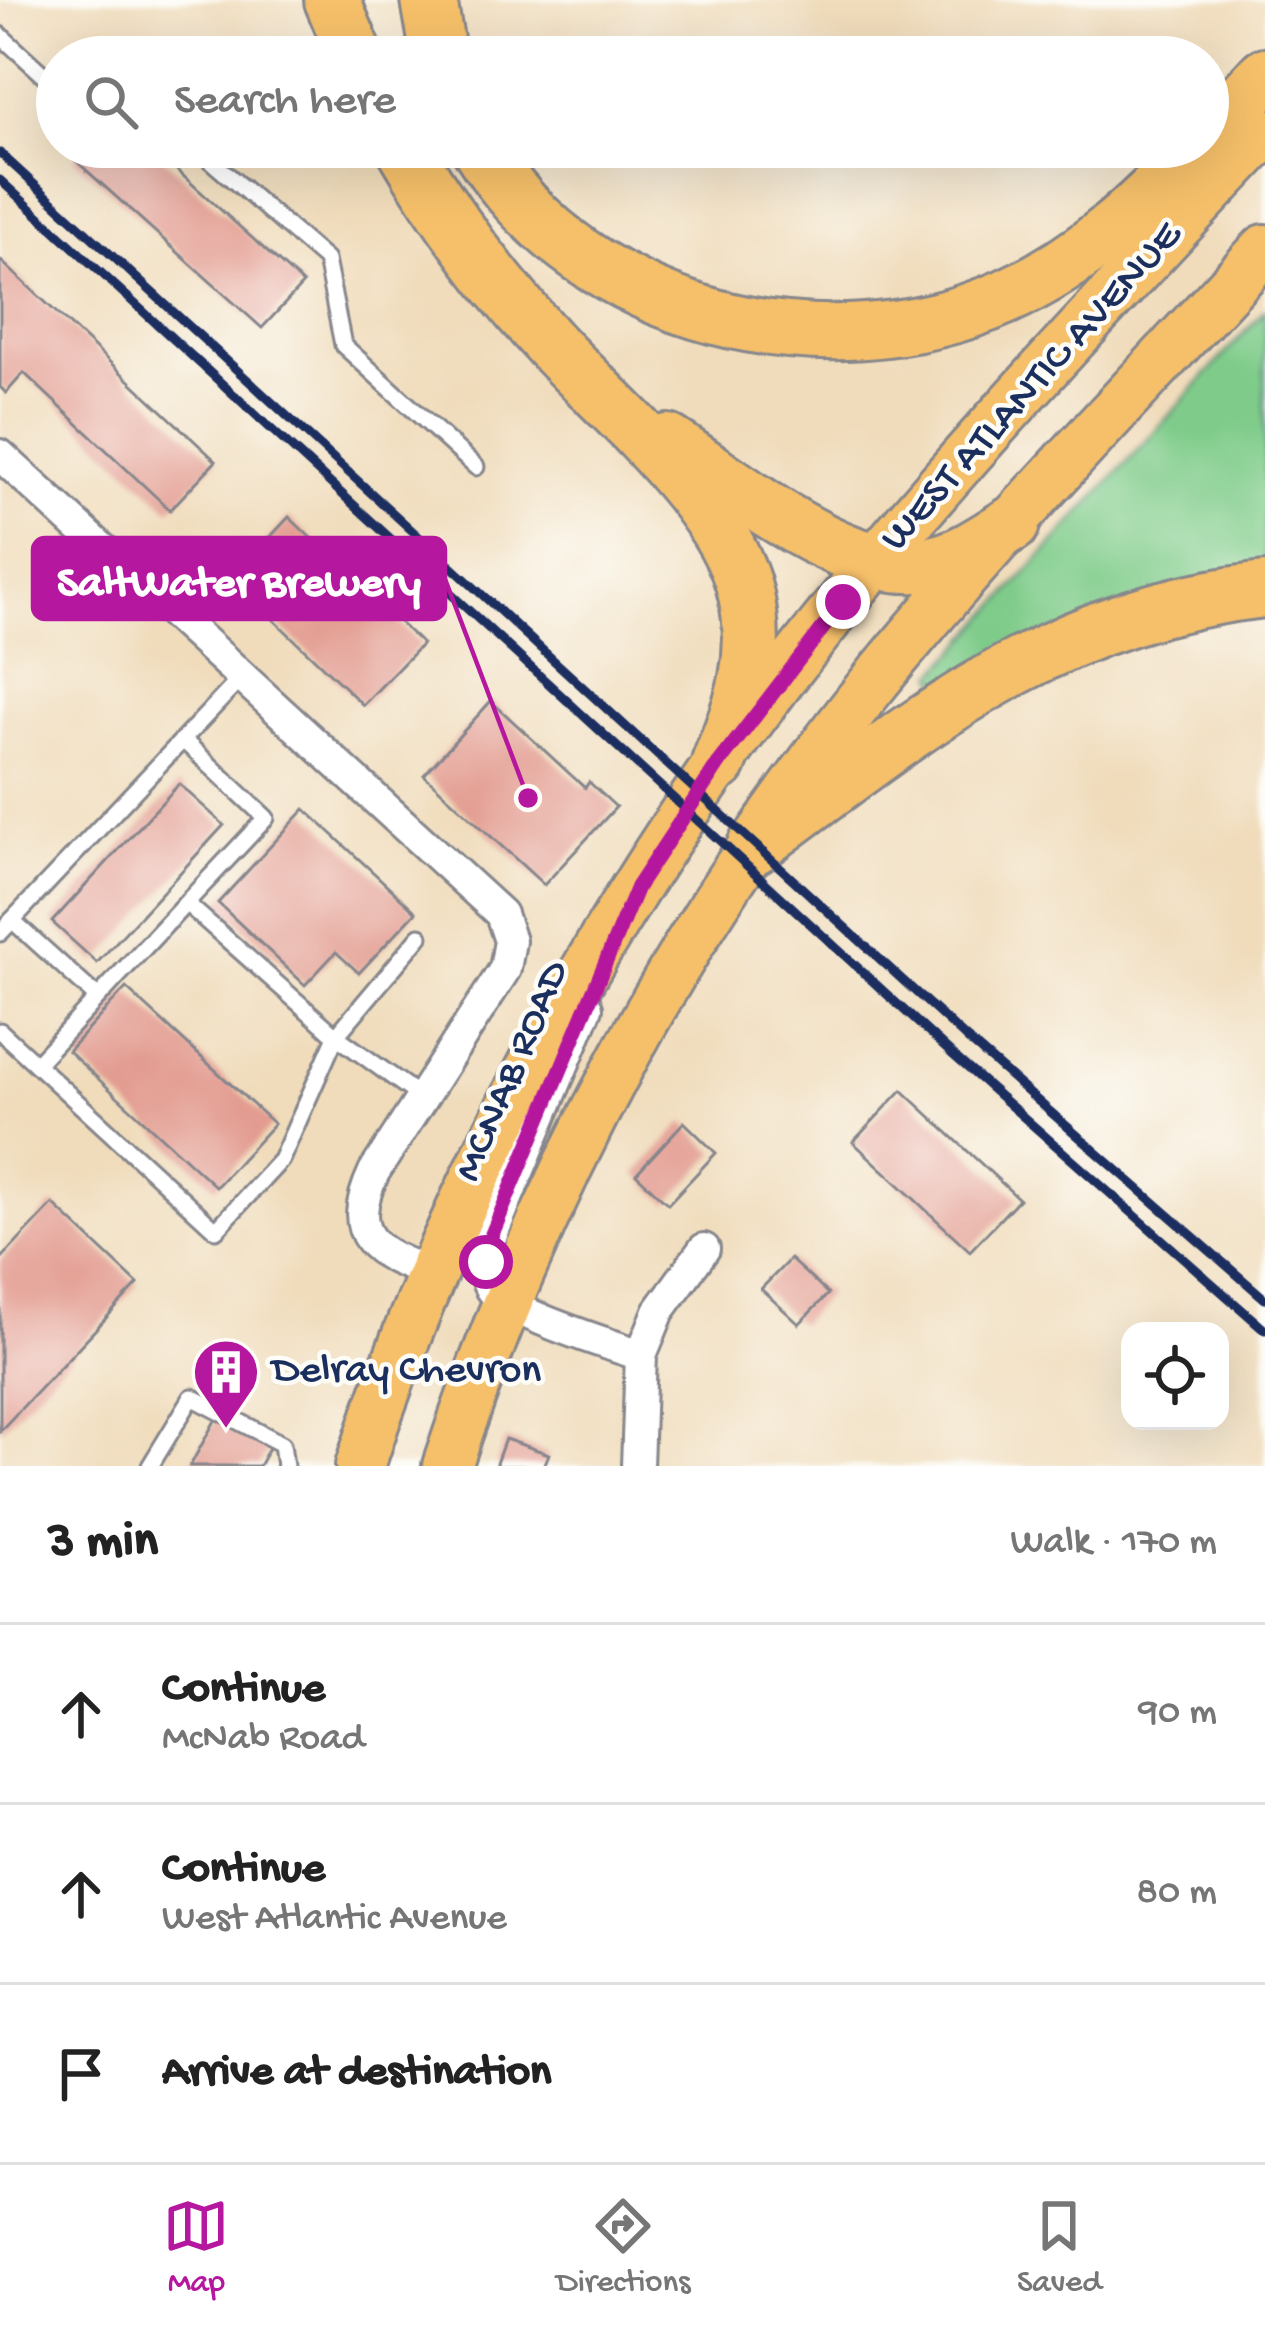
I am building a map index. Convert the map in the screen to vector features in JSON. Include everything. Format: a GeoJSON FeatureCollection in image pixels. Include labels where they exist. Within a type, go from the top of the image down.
{"type":"FeatureCollection","features":[{"type":"Feature","properties":{"kind":"highway"},"geometry":{"type":"LineString","coordinates":[[332,0],[347,36]]}},
{"type":"Feature","properties":{"kind":"highway"},"geometry":{"type":"LineString","coordinates":[[429,0],[435,36]]}},
{"type":"Feature","properties":{"kind":"highway"},"geometry":{"type":"LineString","coordinates":[[1229,114],[1265,76]]}},
{"type":"Feature","properties":{"kind":"highway"},"geometry":{"type":"LineString","coordinates":[[418,168],[494,278],[718,530],[746,592],[751,646],[748,684],[719,763]]}},
{"type":"Feature","properties":{"kind":"highway"},"geometry":{"type":"LineString","coordinates":[[497,168],[537,216],[580,253],[628,284],[730,321],[834,333],[890,329],[951,316],[1029,285],[1118,228],[1177,168]]}},
{"type":"Feature","properties":{"kind":"highway"},"geometry":{"type":"LineString","coordinates":[[610,405],[796,524],[876,562],[936,563],[964,553],[1012,524]]}},
{"type":"Feature","properties":{"kind":"highway"},"geometry":{"type":"LineString","coordinates":[[755,846],[953,702],[1037,654],[1165,609],[1265,590]]}},
{"type":"Feature","properties":{"kind":"main road","name":"WEST ATLANTIC AVENUE"},"geometry":{"type":"LineString","coordinates":[[360,1466],[433,1274],[530,1075],[637,887],[719,763],[876,562],[1005,411],[1265,133]]}},
{"type":"Feature","properties":{"kind":"main road","name":"WEST ATLANTIC AVENUE"},"geometry":{"type":"LineString","coordinates":[[446,1466],[505,1301],[596,1107],[656,1001],[755,846],[861,699],[1012,524],[1265,249]]}},
{"type":"Feature","properties":{"kind":"street"},"geometry":{"type":"LineString","coordinates":[[0,455],[501,914],[510,956],[505,969],[374,1172],[361,1214],[366,1234],[382,1252],[433,1274]]}},
{"type":"Feature","properties":{"kind":"street","name":"MCNAB ROAD"},"geometry":{"type":"LineString","coordinates":[[505,1301],[490,1288],[487,1246],[637,887]]}},
{"type":"Feature","properties":{"kind":"street"},"geometry":{"type":"LineString","coordinates":[[637,1466],[641,1355],[659,1311],[704,1249]]}},
{"type":"Feature","properties":{"kind":"street"},"geometry":{"type":"LineString","coordinates":[[505,1301],[572,1332],[641,1355]]}},
{"type":"Feature","properties":{"kind":"lane"},"geometry":{"type":"LineString","coordinates":[[0,35],[36,68]]}},
{"type":"Feature","properties":{"kind":"lane"},"geometry":{"type":"LineString","coordinates":[[219,168],[326,260],[343,345],[476,466]]}},
{"type":"Feature","properties":{"kind":"lane"},"geometry":{"type":"LineString","coordinates":[[97,998],[6,927],[243,676]]}},
{"type":"Feature","properties":{"kind":"lane"},"geometry":{"type":"LineString","coordinates":[[36,1064],[266,818],[183,740]]}},
{"type":"Feature","properties":{"kind":"lane"},"geometry":{"type":"LineString","coordinates":[[186,903],[336,1036],[422,1098]]}},
{"type":"Feature","properties":{"kind":"lane"},"geometry":{"type":"LineString","coordinates":[[0,1030],[216,1230],[280,1160],[336,1036],[420,936]]}},
{"type":"Feature","properties":{"kind":"lane"},"geometry":{"type":"LineString","coordinates":[[151,1466],[192,1397],[282,1444],[285,1466]]}},
{"type":"Feature","properties":{"kind":"green space"},"geometry":{"type":"Polygon","coordinates":[[[1265,310],[1265,565],[940,686],[935,674],[1265,310]]]}},
{"type":"Feature","properties":{"kind":"building"},"geometry":{"type":"Polygon","coordinates":[[[84,168],[174,168],[303,284],[262,328],[84,168]]]}},
{"type":"Feature","properties":{"kind":"building"},"geometry":{"type":"Polygon","coordinates":[[[0,260],[216,461],[170,510],[24,373],[6,393],[0,387],[0,260]]]}},
{"type":"Feature","properties":{"kind":"building"},"geometry":{"type":"Polygon","coordinates":[[[289,517],[422,644],[363,705],[231,579],[289,517]]]}},
{"type":"Feature","properties":{"kind":"building"},"geometry":{"type":"Polygon","coordinates":[[[491,701],[585,788],[589,782],[616,807],[544,885],[424,775],[491,701]]]}},
{"type":"Feature","properties":{"kind":"building"},"geometry":{"type":"Polygon","coordinates":[[[179,784],[224,825],[97,963],[52,922],[179,784]]]}},
{"type":"Feature","properties":{"kind":"building"},"geometry":{"type":"Polygon","coordinates":[[[305,809],[416,912],[359,973],[336,952],[305,985],[218,903],[305,809]]]}},
{"type":"Feature","properties":{"kind":"building"},"geometry":{"type":"Polygon","coordinates":[[[126,988],[274,1124],[216,1187],[68,1051],[126,988]]]}},
{"type":"Feature","properties":{"kind":"building"},"geometry":{"type":"Polygon","coordinates":[[[902,1090],[1019,1199],[970,1251],[853,1142],[902,1090]]]}},
{"type":"Feature","properties":{"kind":"building"},"geometry":{"type":"Polygon","coordinates":[[[684,1122],[716,1153],[668,1204],[636,1174],[684,1122]]]}},
{"type":"Feature","properties":{"kind":"building"},"geometry":{"type":"Polygon","coordinates":[[[53,1204],[138,1284],[0,1431],[0,1260],[53,1204]]]}},
{"type":"Feature","properties":{"kind":"building"},"geometry":{"type":"Polygon","coordinates":[[[790,1259],[828,1294],[799,1324],[761,1289],[790,1259]]]}},
{"type":"Feature","properties":{"kind":"building","name":"Delray Chevron"},"geometry":{"type":"Polygon","coordinates":[[[217,1417],[270,1446],[259,1466],[190,1466],[217,1417]]]}},
{"type":"Feature","properties":{"kind":"building"},"geometry":{"type":"Polygon","coordinates":[[[505,1439],[549,1454],[544,1466],[495,1466],[505,1439]]]}},
{"type":"Feature","properties":{"kind":"railway"},"geometry":{"type":"LineString","coordinates":[[0,153],[967,1039],[1265,1299]]}},
{"type":"Feature","properties":{"kind":"railway"},"geometry":{"type":"LineString","coordinates":[[0,180],[953,1055],[1265,1330]]}},
{"type":"Feature","properties":{"kind":"place","name":"SaltWater Brewery"},"geometry":{"type":"Point","coordinates":[528,798]}},
{"type":"Feature","properties":{"kind":"place","name":"Delray Chevron"},"geometry":{"type":"Point","coordinates":[226,1431]}},
{"type":"Feature","properties":{"kind":"route"},"geometry":{"type":"LineString","coordinates":[[486,1262],[487,1246],[637,887],[719,763],[843,602]]}}]}
